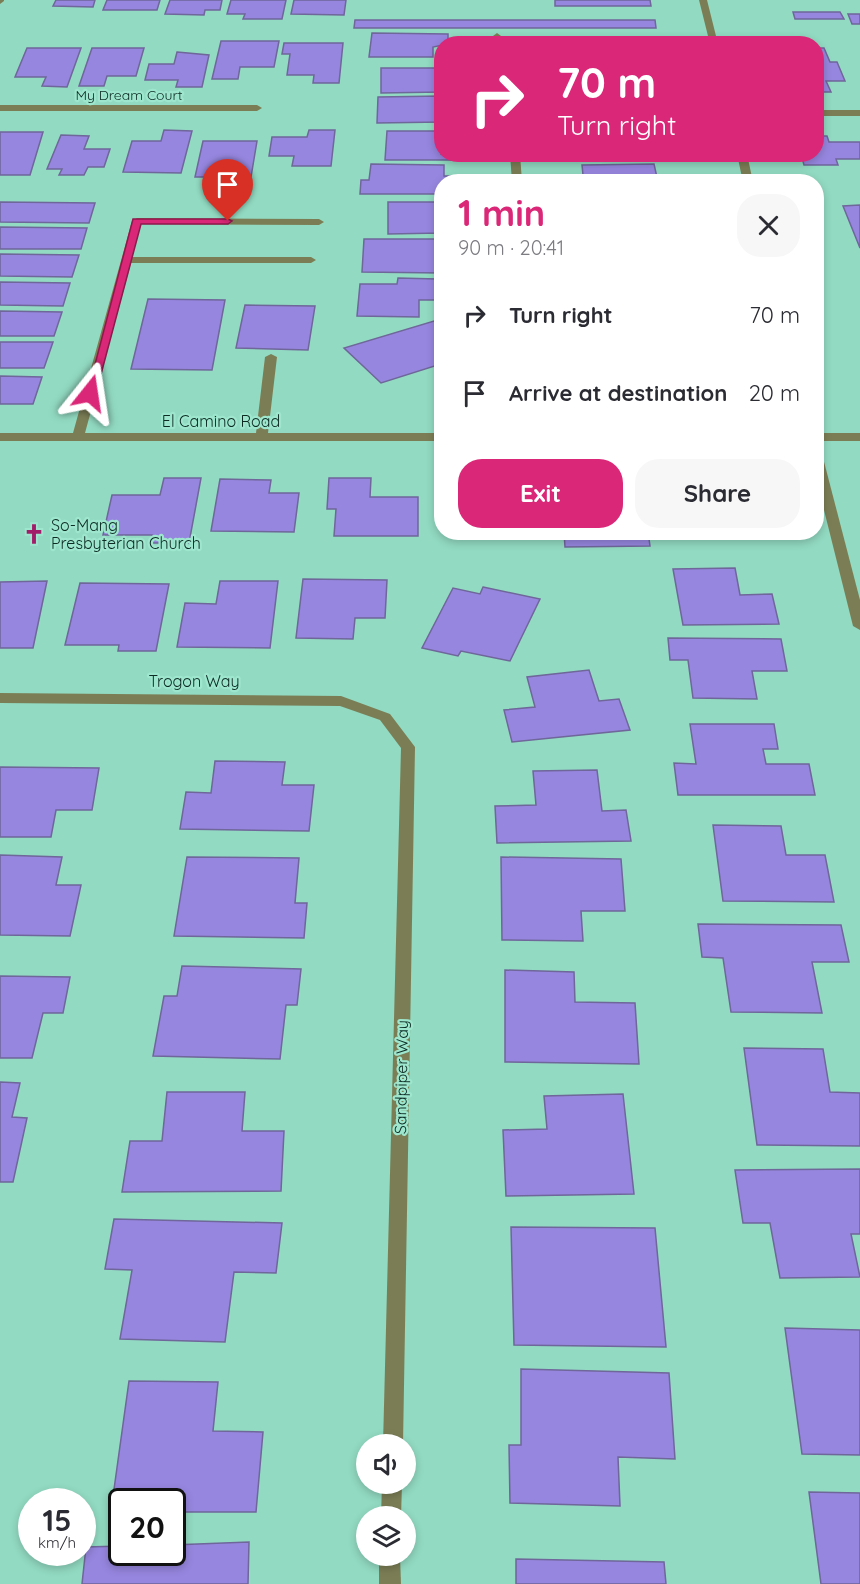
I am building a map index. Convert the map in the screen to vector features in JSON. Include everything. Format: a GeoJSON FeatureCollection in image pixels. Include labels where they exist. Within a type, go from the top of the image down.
{"type":"FeatureCollection","features":[{"type":"Feature","properties":{"kind":"street"},"geometry":{"type":"LineString","coordinates":[[704,0],[712,36]]}},
{"type":"Feature","properties":{"kind":"street","name":"My Dream Court"},"geometry":{"type":"LineString","coordinates":[[0,108],[257,108]]}},
{"type":"Feature","properties":{"kind":"street"},"geometry":{"type":"LineString","coordinates":[[824,113],[860,113]]}},
{"type":"Feature","properties":{"kind":"street"},"geometry":{"type":"LineString","coordinates":[[78,437],[137,221],[319,222]]}},
{"type":"Feature","properties":{"kind":"street"},"geometry":{"type":"LineString","coordinates":[[126,260],[311,260]]}},
{"type":"Feature","properties":{"kind":"street"},"geometry":{"type":"LineString","coordinates":[[261,438],[271,357]]}},
{"type":"Feature","properties":{"kind":"street","name":"El Camino Road"},"geometry":{"type":"LineString","coordinates":[[0,437],[434,437]]}},
{"type":"Feature","properties":{"kind":"street"},"geometry":{"type":"LineString","coordinates":[[824,437],[860,437]]}},
{"type":"Feature","properties":{"kind":"street"},"geometry":{"type":"LineString","coordinates":[[824,484],[860,626]]}},
{"type":"Feature","properties":{"kind":"street","name":"Trogon Way"},"geometry":{"type":"LineString","coordinates":[[0,698],[340,701],[385,717]]}},
{"type":"Feature","properties":{"kind":"street","name":"Sandpiper Way"},"geometry":{"type":"LineString","coordinates":[[385,717],[408,747],[393,1434]]}},
{"type":"Feature","properties":{"kind":"street"},"geometry":{"type":"LineString","coordinates":[[390,1566],[390,1584]]}},
{"type":"Feature","properties":{"kind":"building"},"geometry":{"type":"Polygon","coordinates":[[[56,0],[95,0],[93,7],[53,6],[56,0]]]}},
{"type":"Feature","properties":{"kind":"building"},"geometry":{"type":"Polygon","coordinates":[[[107,0],[160,0],[157,10],[103,10],[107,0]]]}},
{"type":"Feature","properties":{"kind":"building"},"geometry":{"type":"Polygon","coordinates":[[[170,0],[222,0],[220,10],[205,10],[204,15],[165,14],[170,0]]]}},
{"type":"Feature","properties":{"kind":"building"},"geometry":{"type":"Polygon","coordinates":[[[231,0],[286,0],[282,19],[243,19],[245,14],[227,14],[231,0]]]}},
{"type":"Feature","properties":{"kind":"building"},"geometry":{"type":"Polygon","coordinates":[[[294,0],[346,0],[344,15],[291,14],[294,0]]]}},
{"type":"Feature","properties":{"kind":"building"},"geometry":{"type":"Polygon","coordinates":[[[555,0],[650,0],[651,6],[555,6],[555,0]]]}},
{"type":"Feature","properties":{"kind":"building"},"geometry":{"type":"Polygon","coordinates":[[[793,12],[840,12],[844,19],[795,19],[793,12]]]}},
{"type":"Feature","properties":{"kind":"building"},"geometry":{"type":"Polygon","coordinates":[[[848,14],[860,14],[860,24],[852,24],[848,14]]]}},
{"type":"Feature","properties":{"kind":"building"},"geometry":{"type":"Polygon","coordinates":[[[355,20],[655,20],[656,28],[354,28],[355,20]]]}},
{"type":"Feature","properties":{"kind":"building"},"geometry":{"type":"Polygon","coordinates":[[[372,33],[448,34],[448,36],[434,36],[433,57],[369,57],[372,33]]]}},
{"type":"Feature","properties":{"kind":"building"},"geometry":{"type":"Polygon","coordinates":[[[221,41],[279,41],[274,67],[240,67],[238,79],[212,79],[221,41]]]}},
{"type":"Feature","properties":{"kind":"building"},"geometry":{"type":"Polygon","coordinates":[[[284,43],[343,43],[339,83],[313,83],[314,75],[287,75],[290,54],[282,54],[284,43]]]}},
{"type":"Feature","properties":{"kind":"building"},"geometry":{"type":"Polygon","coordinates":[[[27,48],[81,48],[67,87],[42,86],[46,77],[15,77],[27,48]]]}},
{"type":"Feature","properties":{"kind":"building"},"geometry":{"type":"Polygon","coordinates":[[[92,48],[144,48],[136,76],[107,76],[104,86],[79,86],[92,48]]]}},
{"type":"Feature","properties":{"kind":"building"},"geometry":{"type":"Polygon","coordinates":[[[824,48],[830,62],[837,62],[845,81],[826,81],[831,92],[824,92],[824,48]]]}},
{"type":"Feature","properties":{"kind":"building"},"geometry":{"type":"Polygon","coordinates":[[[177,52],[209,55],[202,87],[176,87],[178,80],[145,80],[149,64],[174,64],[177,52]]]}},
{"type":"Feature","properties":{"kind":"building"},"geometry":{"type":"Polygon","coordinates":[[[381,68],[434,68],[434,92],[381,93],[381,68]]]}},
{"type":"Feature","properties":{"kind":"building"},"geometry":{"type":"Polygon","coordinates":[[[434,96],[434,122],[377,123],[378,97],[434,96]]]}},
{"type":"Feature","properties":{"kind":"building"},"geometry":{"type":"Polygon","coordinates":[[[164,130],[192,131],[181,173],[123,172],[132,141],[161,141],[164,130]]]}},
{"type":"Feature","properties":{"kind":"building"},"geometry":{"type":"Polygon","coordinates":[[[309,130],[335,130],[331,166],[292,166],[294,156],[269,156],[272,137],[307,137],[309,130]]]}},
{"type":"Feature","properties":{"kind":"building"},"geometry":{"type":"Polygon","coordinates":[[[387,131],[434,131],[434,160],[385,160],[387,131]]]}},
{"type":"Feature","properties":{"kind":"building"},"geometry":{"type":"Polygon","coordinates":[[[0,132],[43,132],[30,175],[0,175],[0,132]]]}},
{"type":"Feature","properties":{"kind":"building"},"geometry":{"type":"Polygon","coordinates":[[[61,135],[89,136],[84,149],[110,149],[104,167],[88,167],[84,175],[59,175],[62,169],[47,169],[61,135]]]}},
{"type":"Feature","properties":{"kind":"building"},"geometry":{"type":"Polygon","coordinates":[[[824,136],[827,136],[829,142],[860,142],[860,159],[836,159],[838,165],[804,165],[803,162],[824,162],[824,136]]]}},
{"type":"Feature","properties":{"kind":"building"},"geometry":{"type":"Polygon","coordinates":[[[203,141],[257,141],[251,177],[195,177],[203,141]]]}},
{"type":"Feature","properties":{"kind":"building"},"geometry":{"type":"Polygon","coordinates":[[[371,164],[444,165],[444,174],[434,174],[434,194],[360,194],[361,180],[369,180],[371,164]]]}},
{"type":"Feature","properties":{"kind":"building"},"geometry":{"type":"Polygon","coordinates":[[[654,164],[656,174],[583,174],[582,165],[654,164]]]}},
{"type":"Feature","properties":{"kind":"building"},"geometry":{"type":"Polygon","coordinates":[[[0,202],[95,203],[89,223],[0,222],[0,202]]]}},
{"type":"Feature","properties":{"kind":"building"},"geometry":{"type":"Polygon","coordinates":[[[388,202],[434,202],[434,233],[388,234],[388,202]]]}},
{"type":"Feature","properties":{"kind":"building"},"geometry":{"type":"Polygon","coordinates":[[[860,205],[860,248],[843,206],[860,205]]]}},
{"type":"Feature","properties":{"kind":"building"},"geometry":{"type":"Polygon","coordinates":[[[0,227],[87,228],[81,249],[0,249],[0,227]]]}},
{"type":"Feature","properties":{"kind":"building"},"geometry":{"type":"Polygon","coordinates":[[[364,239],[434,239],[434,273],[362,272],[364,239]]]}},
{"type":"Feature","properties":{"kind":"building"},"geometry":{"type":"Polygon","coordinates":[[[0,254],[79,255],[72,277],[0,276],[0,254]]]}},
{"type":"Feature","properties":{"kind":"building"},"geometry":{"type":"Polygon","coordinates":[[[398,278],[434,279],[434,300],[419,300],[419,317],[357,316],[360,284],[397,284],[398,278]]]}},
{"type":"Feature","properties":{"kind":"building"},"geometry":{"type":"Polygon","coordinates":[[[0,282],[70,283],[63,306],[0,305],[0,282]]]}},
{"type":"Feature","properties":{"kind":"building"},"geometry":{"type":"Polygon","coordinates":[[[148,299],[225,300],[212,370],[131,369],[148,299]]]}},
{"type":"Feature","properties":{"kind":"building"},"geometry":{"type":"Polygon","coordinates":[[[245,305],[315,306],[308,350],[236,348],[245,305]]]}},
{"type":"Feature","properties":{"kind":"building"},"geometry":{"type":"Polygon","coordinates":[[[0,311],[62,312],[54,336],[0,336],[0,311]]]}},
{"type":"Feature","properties":{"kind":"building"},"geometry":{"type":"Polygon","coordinates":[[[434,321],[434,366],[381,383],[344,348],[434,321]]]}},
{"type":"Feature","properties":{"kind":"building"},"geometry":{"type":"Polygon","coordinates":[[[0,342],[53,342],[44,368],[0,368],[0,342]]]}},
{"type":"Feature","properties":{"kind":"building"},"geometry":{"type":"Polygon","coordinates":[[[0,376],[42,377],[33,404],[0,404],[0,376]]]}},
{"type":"Feature","properties":{"kind":"building"},"geometry":{"type":"Polygon","coordinates":[[[164,478],[201,478],[189,543],[151,543],[152,535],[103,535],[112,495],[160,495],[164,478]]]}},
{"type":"Feature","properties":{"kind":"building"},"geometry":{"type":"Polygon","coordinates":[[[329,478],[371,478],[370,497],[418,497],[418,536],[334,536],[336,509],[327,509],[329,478]]]}},
{"type":"Feature","properties":{"kind":"building"},"geometry":{"type":"Polygon","coordinates":[[[220,479],[271,480],[269,493],[299,493],[294,532],[211,531],[220,479]]]}},
{"type":"Feature","properties":{"kind":"building"},"geometry":{"type":"Polygon","coordinates":[[[565,540],[649,540],[650,546],[565,547],[565,540]]]}},
{"type":"Feature","properties":{"kind":"building"},"geometry":{"type":"Polygon","coordinates":[[[735,568],[740,595],[772,594],[779,624],[683,625],[673,569],[735,568]]]}},
{"type":"Feature","properties":{"kind":"building"},"geometry":{"type":"Polygon","coordinates":[[[303,579],[387,580],[385,618],[355,618],[353,639],[296,638],[303,579]]]}},
{"type":"Feature","properties":{"kind":"building"},"geometry":{"type":"Polygon","coordinates":[[[47,581],[33,648],[0,648],[0,582],[47,581]]]}},
{"type":"Feature","properties":{"kind":"building"},"geometry":{"type":"Polygon","coordinates":[[[220,581],[278,581],[270,648],[177,647],[185,603],[216,604],[220,581]]]}},
{"type":"Feature","properties":{"kind":"building"},"geometry":{"type":"Polygon","coordinates":[[[80,583],[169,584],[156,651],[118,651],[119,645],[65,645],[80,583]]]}},
{"type":"Feature","properties":{"kind":"building"},"geometry":{"type":"Polygon","coordinates":[[[483,587],[540,599],[510,661],[461,651],[458,656],[422,648],[453,588],[480,594],[483,587]]]}},
{"type":"Feature","properties":{"kind":"building"},"geometry":{"type":"Polygon","coordinates":[[[668,638],[781,639],[787,671],[752,671],[757,699],[693,698],[688,660],[670,660],[668,638]]]}},
{"type":"Feature","properties":{"kind":"building"},"geometry":{"type":"Polygon","coordinates":[[[589,670],[599,701],[619,699],[630,730],[512,742],[504,710],[535,707],[527,677],[589,670]]]}},
{"type":"Feature","properties":{"kind":"building"},"geometry":{"type":"Polygon","coordinates":[[[690,724],[774,724],[778,749],[763,749],[766,764],[809,764],[815,795],[678,795],[674,763],[696,764],[690,724]]]}},
{"type":"Feature","properties":{"kind":"building"},"geometry":{"type":"Polygon","coordinates":[[[215,761],[285,762],[282,785],[314,785],[309,831],[180,829],[186,792],[211,793],[215,761]]]}},
{"type":"Feature","properties":{"kind":"building"},"geometry":{"type":"Polygon","coordinates":[[[0,767],[99,768],[92,810],[56,810],[51,837],[0,837],[0,767]]]}},
{"type":"Feature","properties":{"kind":"building"},"geometry":{"type":"Polygon","coordinates":[[[597,770],[602,811],[626,810],[631,841],[497,843],[495,806],[536,805],[533,771],[597,770]]]}},
{"type":"Feature","properties":{"kind":"building"},"geometry":{"type":"Polygon","coordinates":[[[713,825],[781,826],[786,855],[825,855],[834,902],[723,901],[713,825]]]}},
{"type":"Feature","properties":{"kind":"building"},"geometry":{"type":"Polygon","coordinates":[[[0,855],[62,857],[56,885],[81,885],[70,936],[0,935],[0,855]]]}},
{"type":"Feature","properties":{"kind":"building"},"geometry":{"type":"Polygon","coordinates":[[[187,857],[299,858],[295,903],[307,903],[304,938],[174,936],[187,857]]]}},
{"type":"Feature","properties":{"kind":"building"},"geometry":{"type":"Polygon","coordinates":[[[501,857],[621,859],[625,911],[581,911],[583,941],[502,940],[501,857]]]}},
{"type":"Feature","properties":{"kind":"building"},"geometry":{"type":"Polygon","coordinates":[[[698,924],[841,925],[849,962],[812,962],[822,1013],[731,1012],[723,958],[702,957],[698,924]]]}},
{"type":"Feature","properties":{"kind":"building"},"geometry":{"type":"Polygon","coordinates":[[[182,966],[301,969],[297,1005],[286,1005],[280,1059],[153,1056],[164,996],[177,996],[182,966]]]}},
{"type":"Feature","properties":{"kind":"building"},"geometry":{"type":"Polygon","coordinates":[[[505,970],[574,972],[575,1002],[635,1003],[639,1064],[505,1062],[505,970]]]}},
{"type":"Feature","properties":{"kind":"building"},"geometry":{"type":"Polygon","coordinates":[[[0,976],[70,977],[63,1013],[43,1013],[32,1058],[0,1058],[0,976]]]}},
{"type":"Feature","properties":{"kind":"building"},"geometry":{"type":"Polygon","coordinates":[[[744,1048],[823,1049],[830,1092],[860,1093],[860,1146],[757,1145],[744,1048]]]}},
{"type":"Feature","properties":{"kind":"building"},"geometry":{"type":"Polygon","coordinates":[[[0,1082],[20,1083],[12,1117],[27,1118],[13,1182],[0,1182],[0,1082]]]}},
{"type":"Feature","properties":{"kind":"building"},"geometry":{"type":"Polygon","coordinates":[[[167,1092],[245,1092],[242,1131],[284,1131],[281,1191],[122,1192],[130,1141],[162,1141],[167,1092]]]}},
{"type":"Feature","properties":{"kind":"building"},"geometry":{"type":"Polygon","coordinates":[[[623,1094],[634,1194],[506,1196],[503,1130],[547,1129],[544,1096],[623,1094]]]}},
{"type":"Feature","properties":{"kind":"building"},"geometry":{"type":"Polygon","coordinates":[[[860,1169],[860,1234],[851,1234],[860,1277],[780,1278],[770,1223],[743,1223],[735,1170],[860,1169]]]}},
{"type":"Feature","properties":{"kind":"building"},"geometry":{"type":"Polygon","coordinates":[[[114,1219],[282,1223],[276,1273],[234,1272],[225,1342],[120,1339],[132,1270],[105,1269],[114,1219]]]}},
{"type":"Feature","properties":{"kind":"building"},"geometry":{"type":"Polygon","coordinates":[[[511,1227],[655,1228],[666,1347],[514,1345],[511,1227]]]}},
{"type":"Feature","properties":{"kind":"building"},"geometry":{"type":"Polygon","coordinates":[[[785,1328],[860,1330],[860,1455],[802,1454],[785,1328]]]}},
{"type":"Feature","properties":{"kind":"building"},"geometry":{"type":"Polygon","coordinates":[[[521,1369],[669,1373],[675,1459],[618,1457],[620,1506],[510,1503],[509,1445],[521,1445],[521,1369]]]}},
{"type":"Feature","properties":{"kind":"building"},"geometry":{"type":"Polygon","coordinates":[[[129,1381],[218,1382],[213,1431],[263,1432],[256,1512],[186,1512],[186,1488],[114,1488],[129,1381]]]}},
{"type":"Feature","properties":{"kind":"building"},"geometry":{"type":"Polygon","coordinates":[[[809,1492],[860,1493],[860,1584],[821,1584],[809,1492]]]}},
{"type":"Feature","properties":{"kind":"building"},"geometry":{"type":"Polygon","coordinates":[[[249,1542],[248,1584],[82,1584],[84,1566],[96,1566],[96,1547],[108,1546],[108,1566],[186,1566],[186,1544],[249,1542]]]}},
{"type":"Feature","properties":{"kind":"building"},"geometry":{"type":"Polygon","coordinates":[[[516,1559],[664,1562],[666,1584],[516,1584],[516,1559]]]}},
{"type":"Feature","properties":{"kind":"place","name":"So-Mang Presbyterian Church"},"geometry":{"type":"Point","coordinates":[34,534]}},
{"type":"Feature","properties":{"kind":"route"},"geometry":{"type":"LineString","coordinates":[[90,393],[137,221],[228,221]]}}]}
